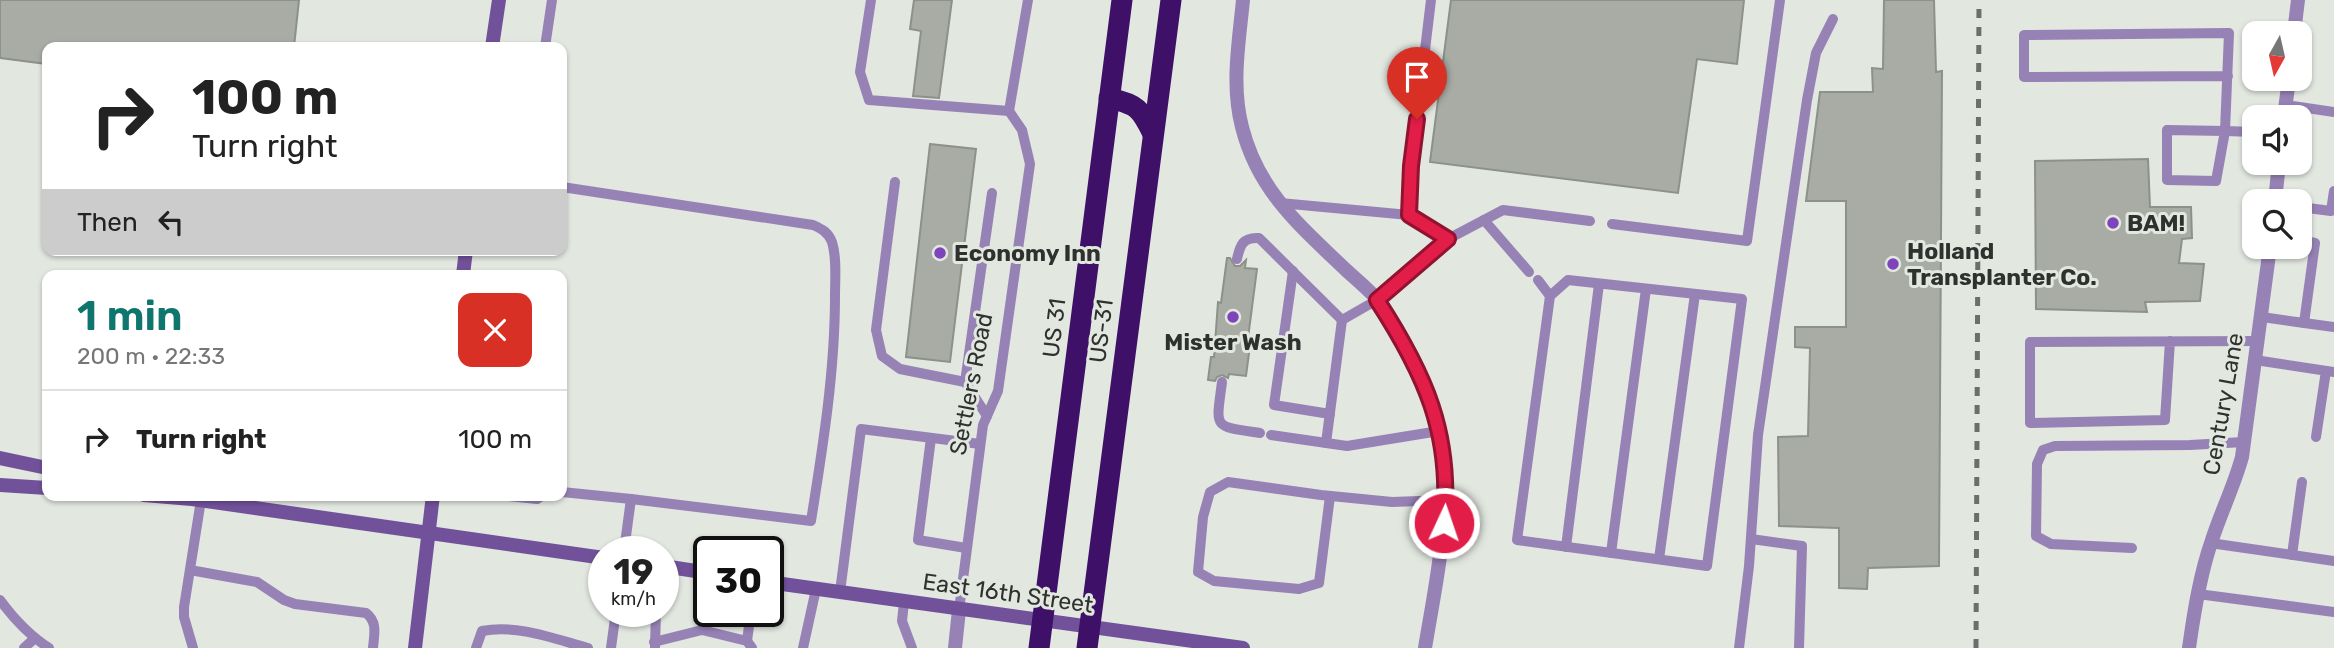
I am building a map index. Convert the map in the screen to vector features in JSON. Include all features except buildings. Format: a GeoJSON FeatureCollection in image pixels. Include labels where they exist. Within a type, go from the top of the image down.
{"type":"FeatureCollection","features":[{"type":"Feature","properties":{"kind":"highway","name":"US 31"},"geometry":{"type":"LineString","coordinates":[[1040,648],[1122,0]]}},
{"type":"Feature","properties":{"kind":"highway","name":"US-31"},"geometry":{"type":"LineString","coordinates":[[1087,648],[1171,0]]}},
{"type":"Feature","properties":{"kind":"highway"},"geometry":{"type":"LineString","coordinates":[[1109,98],[1132,103],[1143,114],[1153,134]]}},
{"type":"Feature","properties":{"kind":"main road"},"geometry":{"type":"LineString","coordinates":[[493,42],[499,0]]}},
{"type":"Feature","properties":{"kind":"main road"},"geometry":{"type":"LineString","coordinates":[[0,458],[42,467]]}},
{"type":"Feature","properties":{"kind":"main road"},"geometry":{"type":"LineString","coordinates":[[0,485],[42,488]]}},
{"type":"Feature","properties":{"kind":"main road"},"geometry":{"type":"LineString","coordinates":[[211,501],[588,556]]}},
{"type":"Feature","properties":{"kind":"main road"},"geometry":{"type":"LineString","coordinates":[[415,648],[432,501]]}},
{"type":"Feature","properties":{"kind":"main road","name":"East 16th Street"},"geometry":{"type":"LineString","coordinates":[[784,584],[1090,626],[1163,642],[1243,648]]}},
{"type":"Feature","properties":{"kind":"street"},"geometry":{"type":"LineString","coordinates":[[1243,0],[1237,98],[1249,151],[1262,179],[1295,222],[1377,300],[1418,369],[1433,406],[1439,431],[1446,500],[1425,648]]}},
{"type":"Feature","properties":{"kind":"street"},"geometry":{"type":"LineString","coordinates":[[2295,21],[2298,0]]}},
{"type":"Feature","properties":{"kind":"street","name":"Century Lane"},"geometry":{"type":"LineString","coordinates":[[2189,648],[2210,543],[2235,483],[2244,442],[2269,259]]}},
{"type":"Feature","properties":{"kind":"street","name":"Settlers Road"},"geometry":{"type":"LineString","coordinates":[[955,648],[959,610]]}},
{"type":"Feature","properties":{"kind":"lane"},"geometry":{"type":"LineString","coordinates":[[546,42],[552,0]]}},
{"type":"Feature","properties":{"kind":"lane"},"geometry":{"type":"LineString","coordinates":[[871,0],[860,72],[869,100],[1009,111],[1028,0]]}},
{"type":"Feature","properties":{"kind":"lane"},"geometry":{"type":"LineString","coordinates":[[1409,215],[1411,166],[1431,0]]}},
{"type":"Feature","properties":{"kind":"lane"},"geometry":{"type":"LineString","coordinates":[[1612,224],[1747,241],[1780,0]]}},
{"type":"Feature","properties":{"kind":"lane"},"geometry":{"type":"LineString","coordinates":[[1739,648],[1751,540],[1758,435],[1807,100],[1816,53],[1833,19]]}},
{"type":"Feature","properties":{"kind":"lane"},"geometry":{"type":"LineString","coordinates":[[2228,76],[2024,77],[2024,35],[2229,33],[2228,76],[2225,131],[2216,181],[2167,180],[2167,130],[2225,131],[2242,131]]}},
{"type":"Feature","properties":{"kind":"lane","name":"Settlers Road"},"geometry":{"type":"LineString","coordinates":[[959,610],[981,444],[987,416],[998,391],[1030,164],[1022,130],[1009,111]]}},
{"type":"Feature","properties":{"kind":"lane"},"geometry":{"type":"LineString","coordinates":[[2312,112],[2334,112]]}},
{"type":"Feature","properties":{"kind":"lane"},"geometry":{"type":"LineString","coordinates":[[895,182],[876,330],[882,356],[900,369],[965,382]]}},
{"type":"Feature","properties":{"kind":"lane"},"geometry":{"type":"LineString","coordinates":[[567,188],[813,225],[825,231],[832,243],[835,269],[835,338],[824,440],[811,520],[567,493]]}},
{"type":"Feature","properties":{"kind":"lane"},"geometry":{"type":"LineString","coordinates":[[2312,208],[2333,211],[2334,191]]}},
{"type":"Feature","properties":{"kind":"lane"},"geometry":{"type":"LineString","coordinates":[[987,416],[965,382],[992,193]]}},
{"type":"Feature","properties":{"kind":"lane"},"geometry":{"type":"LineString","coordinates":[[1278,203],[1409,215],[1448,239]]}},
{"type":"Feature","properties":{"kind":"lane"},"geometry":{"type":"LineString","coordinates":[[1342,320],[1377,300],[1448,239],[1503,210],[1590,221]]}},
{"type":"Feature","properties":{"kind":"lane"},"geometry":{"type":"LineString","coordinates":[[1484,220],[1529,272]]}},
{"type":"Feature","properties":{"kind":"lane"},"geometry":{"type":"LineString","coordinates":[[1237,259],[1243,241],[1259,238],[1342,320]]}},
{"type":"Feature","properties":{"kind":"lane"},"geometry":{"type":"LineString","coordinates":[[2304,323],[2315,243],[2312,242]]}},
{"type":"Feature","properties":{"kind":"lane"},"geometry":{"type":"LineString","coordinates":[[1293,271],[1274,405],[1330,414]]}},
{"type":"Feature","properties":{"kind":"lane"},"geometry":{"type":"LineString","coordinates":[[1538,280],[1550,296]]}},
{"type":"Feature","properties":{"kind":"lane"},"geometry":{"type":"LineString","coordinates":[[1568,280],[1599,284],[1742,299],[1707,566],[1517,540],[1550,296],[1568,280]]}},
{"type":"Feature","properties":{"kind":"lane"},"geometry":{"type":"LineString","coordinates":[[1566,547],[1599,284]]}},
{"type":"Feature","properties":{"kind":"lane"},"geometry":{"type":"LineString","coordinates":[[1611,553],[1646,289]]}},
{"type":"Feature","properties":{"kind":"lane"},"geometry":{"type":"LineString","coordinates":[[1659,559],[1695,294]]}},
{"type":"Feature","properties":{"kind":"lane"},"geometry":{"type":"LineString","coordinates":[[2262,317],[2334,327]]}},
{"type":"Feature","properties":{"kind":"lane"},"geometry":{"type":"LineString","coordinates":[[1326,443],[1342,320]]}},
{"type":"Feature","properties":{"kind":"lane"},"geometry":{"type":"LineString","coordinates":[[2170,341],[2165,420],[2030,423],[2030,342],[2170,341],[2258,341]]}},
{"type":"Feature","properties":{"kind":"lane"},"geometry":{"type":"LineString","coordinates":[[2255,360],[2330,371],[2316,437]]}},
{"type":"Feature","properties":{"kind":"lane"},"geometry":{"type":"LineString","coordinates":[[1222,382],[1217,417],[1219,424],[1224,428],[1260,433]]}},
{"type":"Feature","properties":{"kind":"lane"},"geometry":{"type":"LineString","coordinates":[[840,592],[861,429],[981,444]]}},
{"type":"Feature","properties":{"kind":"lane"},"geometry":{"type":"LineString","coordinates":[[1272,435],[1347,446],[1439,431]]}},
{"type":"Feature","properties":{"kind":"lane"},"geometry":{"type":"LineString","coordinates":[[931,438],[918,540],[966,548]]}},
{"type":"Feature","properties":{"kind":"lane"},"geometry":{"type":"LineString","coordinates":[[2132,548],[2051,544],[2036,536],[2037,464],[2043,450],[2054,446],[2244,442]]}},
{"type":"Feature","properties":{"kind":"lane"},"geometry":{"type":"LineString","coordinates":[[1330,496],[1319,583],[1299,589],[1214,581],[1198,572],[1203,517],[1210,492],[1228,482],[1392,502],[1446,500]]}},
{"type":"Feature","properties":{"kind":"lane"},"geometry":{"type":"LineString","coordinates":[[2292,555],[2302,482]]}},
{"type":"Feature","properties":{"kind":"lane"},"geometry":{"type":"LineString","coordinates":[[626,536],[631,499]]}},
{"type":"Feature","properties":{"kind":"lane"},"geometry":{"type":"LineString","coordinates":[[193,648],[184,617],[197,501]]}},
{"type":"Feature","properties":{"kind":"lane"},"geometry":{"type":"LineString","coordinates":[[1751,540],[1802,546],[1799,648]]}},
{"type":"Feature","properties":{"kind":"lane"},"geometry":{"type":"LineString","coordinates":[[2210,543],[2334,561]]}},
{"type":"Feature","properties":{"kind":"lane"},"geometry":{"type":"LineString","coordinates":[[190,570],[257,582],[295,604],[366,613],[372,617],[375,628],[373,648]]}},
{"type":"Feature","properties":{"kind":"lane"},"geometry":{"type":"LineString","coordinates":[[803,648],[816,589]]}},
{"type":"Feature","properties":{"kind":"lane"},"geometry":{"type":"LineString","coordinates":[[2198,594],[2334,612]]}},
{"type":"Feature","properties":{"kind":"lane"},"geometry":{"type":"LineString","coordinates":[[0,600],[11,615],[49,648]]}},
{"type":"Feature","properties":{"kind":"lane"},"geometry":{"type":"LineString","coordinates":[[904,601],[902,621],[912,648]]}},
{"type":"Feature","properties":{"kind":"lane"},"geometry":{"type":"LineString","coordinates":[[611,648],[614,627]]}},
{"type":"Feature","properties":{"kind":"lane"},"geometry":{"type":"LineString","coordinates":[[655,627],[654,645],[702,630],[750,645],[751,627]]}},
{"type":"Feature","properties":{"kind":"lane"},"geometry":{"type":"LineString","coordinates":[[476,648],[482,631],[494,629],[535,633],[588,648]]}},
{"type":"Feature","properties":{"kind":"lane"},"geometry":{"type":"LineString","coordinates":[[24,648],[35,638]]}},
{"type":"Feature","properties":{"kind":"railway"},"geometry":{"type":"LineString","coordinates":[[1976,648],[1979,0]]}},
{"type":"Feature","properties":{"kind":"place","name":"BAM!"},"geometry":{"type":"Point","coordinates":[2113,223]}},
{"type":"Feature","properties":{"kind":"place","name":"Economy Inn"},"geometry":{"type":"Point","coordinates":[940,253]}},
{"type":"Feature","properties":{"kind":"place","name":"Holland Transplanter Co."},"geometry":{"type":"Point","coordinates":[1893,264]}},
{"type":"Feature","properties":{"kind":"place","name":"Mister Wash"},"geometry":{"type":"Point","coordinates":[1233,317]}},
{"type":"Feature","properties":{"kind":"route"},"geometry":{"type":"LineString","coordinates":[[1417,119],[1409,215],[1448,239],[1377,300],[1418,369],[1433,406],[1445,471],[1444,523]]}}]}
